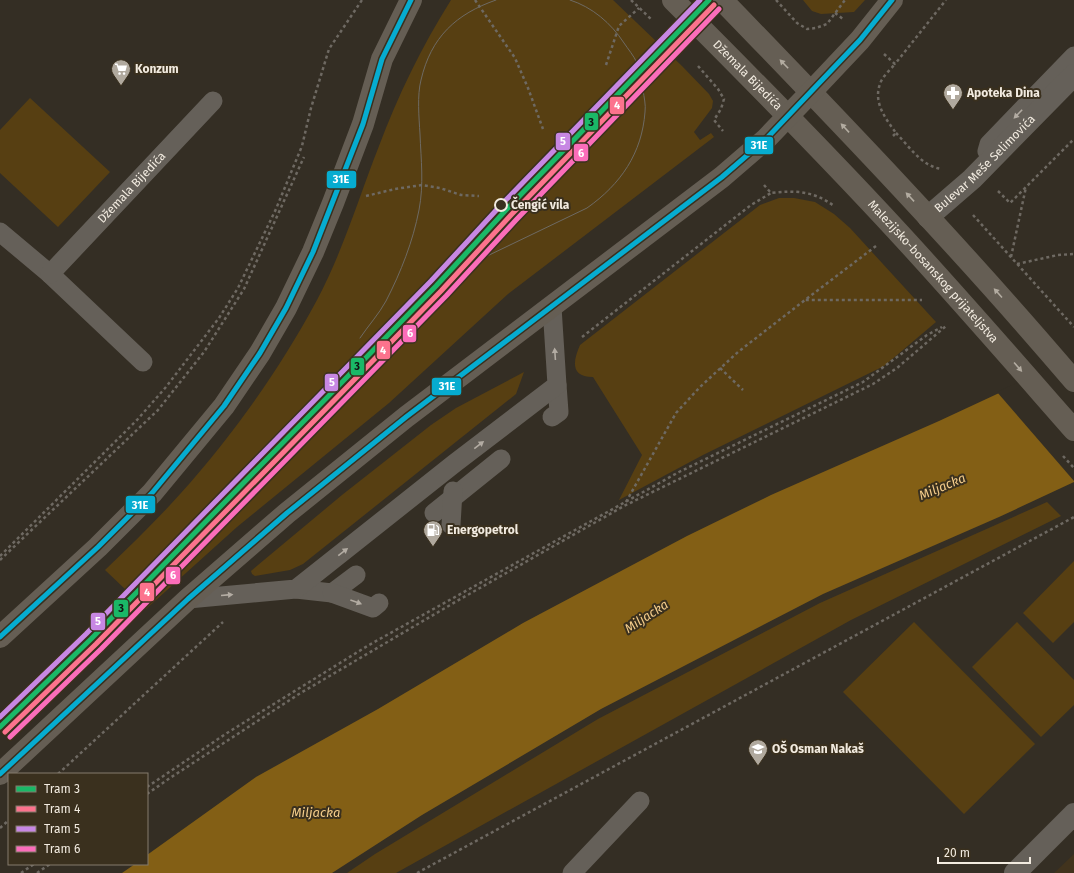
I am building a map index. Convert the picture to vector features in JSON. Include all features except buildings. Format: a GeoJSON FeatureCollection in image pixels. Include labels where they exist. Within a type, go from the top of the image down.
{"type":"FeatureCollection","features":[{"type":"Feature","properties":{"kind":"main road"},"geometry":{"type":"LineString","coordinates":[[0,637],[98,547],[152,493],[224,406],[260,354],[286,308],[313,252],[363,124],[382,59],[411,0]]}},
{"type":"Feature","properties":{"kind":"main road","name":"Džemala Bijedića"},"geometry":{"type":"LineString","coordinates":[[673,0],[788,116]]}},
{"type":"Feature","properties":{"kind":"main road"},"geometry":{"type":"LineString","coordinates":[[722,0],[811,92],[928,217],[1024,322],[1074,381]]}},
{"type":"Feature","properties":{"kind":"main road"},"geometry":{"type":"LineString","coordinates":[[0,774],[188,599],[287,513],[406,417],[722,177],[766,139],[860,40],[892,0]]}},
{"type":"Feature","properties":{"kind":"main road","name":"Malezijsko-bosanskog prijateljstva"},"geometry":{"type":"LineString","coordinates":[[788,116],[902,236],[1074,430]]}},
{"type":"Feature","properties":{"kind":"street","name":"Bulevar Meše Selimovića"},"geometry":{"type":"LineString","coordinates":[[928,217],[972,179],[1074,76]]}},
{"type":"Feature","properties":{"kind":"street"},"geometry":{"type":"LineString","coordinates":[[1015,873],[1074,814]]}},
{"type":"Feature","properties":{"kind":"lane"},"geometry":{"type":"LineString","coordinates":[[994,157],[988,150],[989,144],[1074,56]]}},
{"type":"Feature","properties":{"kind":"lane","name":"Džemala Bijedića"},"geometry":{"type":"LineString","coordinates":[[50,274],[214,102]]}},
{"type":"Feature","properties":{"kind":"lane"},"geometry":{"type":"LineString","coordinates":[[0,232],[50,274],[143,362]]}},
{"type":"Feature","properties":{"kind":"lane"},"geometry":{"type":"LineString","coordinates":[[552,307],[559,412],[552,417]]}},
{"type":"Feature","properties":{"kind":"lane"},"geometry":{"type":"LineString","coordinates":[[296,589],[455,463],[557,385]]}},
{"type":"Feature","properties":{"kind":"lane"},"geometry":{"type":"LineString","coordinates":[[434,513],[501,459]]}},
{"type":"Feature","properties":{"kind":"lane"},"geometry":{"type":"LineString","coordinates":[[450,525],[455,463]]}},
{"type":"Feature","properties":{"kind":"lane"},"geometry":{"type":"LineString","coordinates":[[332,593],[356,575]]}},
{"type":"Feature","properties":{"kind":"lane"},"geometry":{"type":"LineString","coordinates":[[188,599],[296,589],[332,593],[373,608],[379,603]]}},
{"type":"Feature","properties":{"kind":"lane"},"geometry":{"type":"LineString","coordinates":[[572,873],[640,801]]}},
{"type":"Feature","properties":{"kind":"path"},"geometry":{"type":"LineString","coordinates":[[0,556],[137,420],[166,387],[219,318],[242,281],[276,209],[302,146],[311,108],[329,50],[362,0]]}},
{"type":"Feature","properties":{"kind":"path"},"geometry":{"type":"LineString","coordinates":[[475,0],[515,58],[543,129]]}},
{"type":"Feature","properties":{"kind":"path"},"geometry":{"type":"LineString","coordinates":[[631,0],[654,22]]}},
{"type":"Feature","properties":{"kind":"path"},"geometry":{"type":"LineString","coordinates":[[776,0],[797,23],[807,29],[816,28],[827,24],[845,0]]}},
{"type":"Feature","properties":{"kind":"path"},"geometry":{"type":"LineString","coordinates":[[944,169],[929,166],[896,133],[883,113],[877,98],[880,84],[946,0]]}},
{"type":"Feature","properties":{"kind":"path"},"geometry":{"type":"LineString","coordinates":[[606,65],[619,26],[639,8]]}},
{"type":"Feature","properties":{"kind":"path"},"geometry":{"type":"LineString","coordinates":[[882,52],[895,64]]}},
{"type":"Feature","properties":{"kind":"path"},"geometry":{"type":"LineString","coordinates":[[698,66],[718,89],[724,99],[721,109],[714,120],[723,131]]}},
{"type":"Feature","properties":{"kind":"path"},"geometry":{"type":"LineString","coordinates":[[893,136],[896,133]]}},
{"type":"Feature","properties":{"kind":"path"},"geometry":{"type":"LineString","coordinates":[[997,189],[1010,203],[1074,139]]}},
{"type":"Feature","properties":{"kind":"path"},"geometry":{"type":"LineString","coordinates":[[0,560],[158,410],[204,352],[244,289],[304,157]]}},
{"type":"Feature","properties":{"kind":"path"},"geometry":{"type":"LineString","coordinates":[[333,203],[395,189],[422,185],[440,188],[461,195],[479,196]]}},
{"type":"Feature","properties":{"kind":"path"},"geometry":{"type":"LineString","coordinates":[[764,185],[771,193]]}},
{"type":"Feature","properties":{"kind":"path"},"geometry":{"type":"LineString","coordinates":[[1011,257],[1027,186]]}},
{"type":"Feature","properties":{"kind":"path"},"geometry":{"type":"LineString","coordinates":[[582,337],[751,204],[771,193],[796,192],[812,194],[824,199],[840,210]]}},
{"type":"Feature","properties":{"kind":"path"},"geometry":{"type":"LineString","coordinates":[[971,213],[1074,327]]}},
{"type":"Feature","properties":{"kind":"path"},"geometry":{"type":"LineString","coordinates":[[872,242],[881,251]]}},
{"type":"Feature","properties":{"kind":"path"},"geometry":{"type":"LineString","coordinates":[[624,506],[676,413],[700,387],[738,352],[876,246]]}},
{"type":"Feature","properties":{"kind":"path"},"geometry":{"type":"LineString","coordinates":[[1017,264],[1074,253]]}},
{"type":"Feature","properties":{"kind":"path"},"geometry":{"type":"LineString","coordinates":[[805,300],[925,300],[920,294]]}},
{"type":"Feature","properties":{"kind":"path"},"geometry":{"type":"LineString","coordinates":[[947,324],[952,329]]}},
{"type":"Feature","properties":{"kind":"path"},"geometry":{"type":"LineString","coordinates":[[148,786],[227,733],[369,645],[679,472],[863,382],[927,335],[947,324]]}},
{"type":"Feature","properties":{"kind":"path"},"geometry":{"type":"LineString","coordinates":[[148,793],[299,694],[457,601],[624,506],[873,384],[897,368],[947,324]]}},
{"type":"Feature","properties":{"kind":"path"},"geometry":{"type":"LineString","coordinates":[[720,368],[743,390]]}},
{"type":"Feature","properties":{"kind":"path"},"geometry":{"type":"LineString","coordinates":[[417,873],[1074,517]]}},
{"type":"Feature","properties":{"kind":"path"},"geometry":{"type":"LineString","coordinates":[[59,773],[225,620]]}},
{"type":"Feature","properties":{"kind":"path"},"geometry":{"type":"LineString","coordinates":[[0,828],[8,821]]}},
{"type":"Feature","properties":{"kind":"path"},"geometry":{"type":"LineString","coordinates":[[21,873],[33,865]]}},
{"type":"Feature","properties":{"kind":"path"},"geometry":{"type":"LineString","coordinates":[[37,873],[49,865]]}},
{"type":"Feature","properties":{"kind":"shaded area"},"geometry":{"type":"Polygon","coordinates":[[[451,0],[613,0],[709,94],[713,101],[712,108],[694,132],[700,140],[711,133],[714,137],[508,294],[389,403],[237,527],[146,609],[105,570],[163,513],[219,448],[255,401],[303,326],[335,262],[386,127],[402,90],[420,53],[451,0]]]}},
{"type":"Feature","properties":{"kind":"shaded area"},"geometry":{"type":"Polygon","coordinates":[[[803,0],[865,0],[854,12],[821,14],[812,11],[803,0]]]}},
{"type":"Feature","properties":{"kind":"shaded area"},"geometry":{"type":"Polygon","coordinates":[[[30,98],[110,172],[58,227],[0,173],[0,130],[30,98]]]}},
{"type":"Feature","properties":{"kind":"shaded area"},"geometry":{"type":"Polygon","coordinates":[[[779,198],[794,198],[815,202],[834,214],[850,228],[936,322],[884,366],[703,455],[619,500],[642,455],[593,377],[580,374],[577,371],[575,362],[580,345],[760,205],[779,198]]]}},
{"type":"Feature","properties":{"kind":"shaded area"},"geometry":{"type":"Polygon","coordinates":[[[524,372],[516,394],[303,564],[290,570],[255,576],[252,574],[251,571],[342,495],[431,425],[456,408],[524,372]]]}},
{"type":"Feature","properties":{"kind":"shaded area"},"geometry":{"type":"Polygon","coordinates":[[[1047,502],[1061,516],[851,620],[396,873],[347,873],[375,854],[598,719],[820,603],[1047,502]]]}},
{"type":"Feature","properties":{"kind":"shaded area"},"geometry":{"type":"Polygon","coordinates":[[[1074,561],[1074,622],[1053,643],[1023,613],[1074,561]]]}},
{"type":"Feature","properties":{"kind":"shaded area"},"geometry":{"type":"Polygon","coordinates":[[[914,622],[1035,744],[964,814],[843,692],[914,622]]]}},
{"type":"Feature","properties":{"kind":"shaded area"},"geometry":{"type":"Polygon","coordinates":[[[1017,622],[1074,680],[1074,705],[1041,737],[972,667],[1017,622]]]}},
{"type":"Feature","properties":{"kind":"shaded area"},"geometry":{"type":"Polygon","coordinates":[[[1074,854],[1074,873],[1054,873],[1074,854]]]}},
{"type":"Feature","properties":{"kind":"water","name":"Miljacka"},"geometry":{"type":"Polygon","coordinates":[[[1074,358],[1074,482],[999,517],[823,594],[601,709],[422,815],[332,873],[122,873],[134,865],[148,865],[148,854],[256,777],[378,709],[523,623],[687,536],[771,495],[939,421],[1074,358]]]}},
{"type":"Feature","properties":{"kind":"pier"},"geometry":{"type":"Polygon","coordinates":[[[1074,356],[1074,481],[997,392],[1074,356]]]}},
{"type":"Feature","properties":{"kind":"tram line"},"geometry":{"type":"LineString","coordinates":[[360,338],[386,301],[406,256],[419,210],[422,181],[419,93],[425,65],[431,51],[447,29],[469,12],[496,0]]}},
{"type":"Feature","properties":{"kind":"tram line"},"geometry":{"type":"LineString","coordinates":[[436,286],[458,270],[587,208],[599,199],[620,178],[634,154],[643,127],[645,109],[645,101],[637,63],[633,55],[607,22],[593,11],[570,0]]}},
{"type":"Feature","properties":{"kind":"tram line","name":"5"},"geometry":{"type":"LineString","coordinates":[[0,717],[86,634],[431,281],[501,205],[700,0]]}},
{"type":"Feature","properties":{"kind":"tram line","name":"3"},"geometry":{"type":"LineString","coordinates":[[0,727],[91,639],[436,286],[506,210],[709,0]]}},
{"type":"Feature","properties":{"kind":"tram line","name":"4"},"geometry":{"type":"LineString","coordinates":[[5,732],[96,644],[441,291],[511,215],[714,5]]}},
{"type":"Feature","properties":{"kind":"tram line","name":"6"},"geometry":{"type":"LineString","coordinates":[[10,737],[101,649],[446,296],[516,220],[719,9]]}},
{"type":"Feature","properties":{"kind":"transit line","name":"31E"},"geometry":{"type":"LineString","coordinates":[[0,637],[98,547],[152,493],[224,406],[260,353],[286,308],[313,252],[363,124],[382,59],[411,0]]}},
{"type":"Feature","properties":{"kind":"transit line","name":"31E"},"geometry":{"type":"LineString","coordinates":[[0,774],[188,599],[287,513],[406,417],[722,177],[766,139],[860,40],[892,0]]}},
{"type":"Feature","properties":{"kind":"place","name":"Konzum"},"geometry":{"type":"Point","coordinates":[121,86]}},
{"type":"Feature","properties":{"kind":"place","name":"Apoteka Dina"},"geometry":{"type":"Point","coordinates":[953,110]}},
{"type":"Feature","properties":{"kind":"place","name":"Čengić vila"},"geometry":{"type":"Point","coordinates":[501,205]}},
{"type":"Feature","properties":{"kind":"place","name":"Energopetrol"},"geometry":{"type":"Point","coordinates":[433,547]}},
{"type":"Feature","properties":{"kind":"place","name":"OŠ Osman Nakaš"},"geometry":{"type":"Point","coordinates":[758,766]}}]}
